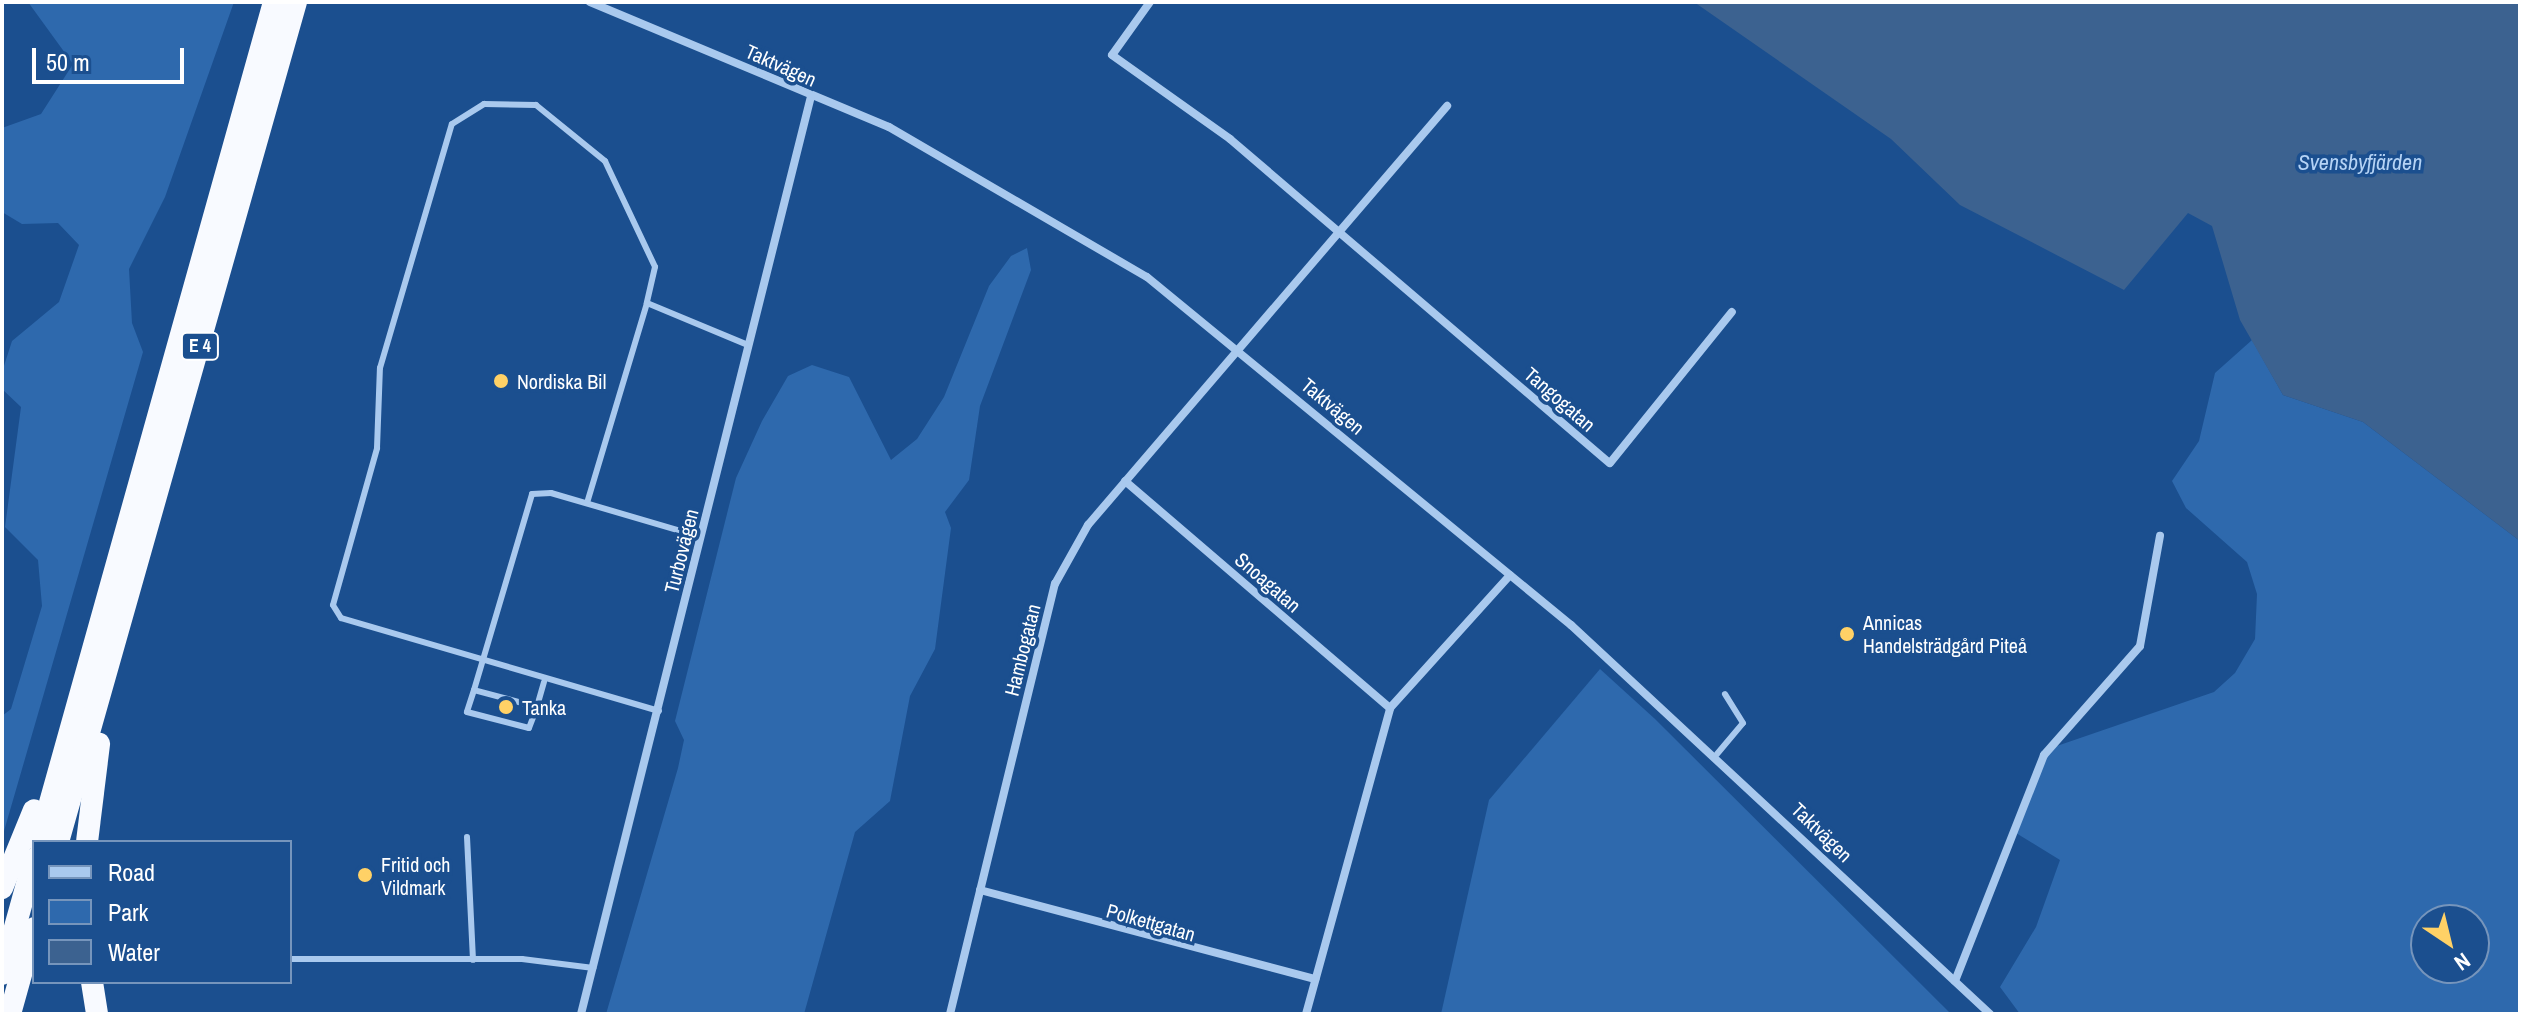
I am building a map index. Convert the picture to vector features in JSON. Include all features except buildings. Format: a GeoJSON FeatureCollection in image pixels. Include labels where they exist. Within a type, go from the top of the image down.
{"type":"FeatureCollection","features":[{"type":"Feature","properties":{"kind":"highway","name":"E 4"},"geometry":{"type":"LineString","coordinates":[[40,840],[274,2]]}},
{"type":"Feature","properties":{"kind":"highway","name":"E 4"},"geometry":{"type":"LineString","coordinates":[[59,840],[296,2]]}},
{"type":"Feature","properties":{"kind":"highway","name":"E 4"},"geometry":{"type":"LineString","coordinates":[[87,840],[129,595]]}},
{"type":"Feature","properties":{"kind":"highway","name":"E 4"},"geometry":{"type":"LineString","coordinates":[[2,888],[90,651]]}},
{"type":"Feature","properties":{"kind":"highway"},"geometry":{"type":"LineString","coordinates":[[2,974],[32,866]]}},
{"type":"Feature","properties":{"kind":"highway"},"geometry":{"type":"LineString","coordinates":[[10,1014],[32,935]]}},
{"type":"Feature","properties":{"kind":"highway"},"geometry":{"type":"LineString","coordinates":[[92,984],[97,1014]]}},
{"type":"Feature","properties":{"kind":"street","name":"Taktvägen"},"geometry":{"type":"LineString","coordinates":[[590,2],[889,127],[1032,205],[1147,277],[1510,575],[1717,754],[1990,1014]]}},
{"type":"Feature","properties":{"kind":"street","name":"Tangogatan"},"geometry":{"type":"LineString","coordinates":[[1150,2],[1112,55],[1343,233],[1610,463],[1732,312]]}},
{"type":"Feature","properties":{"kind":"street","name":"Turbovägen"},"geometry":{"type":"LineString","coordinates":[[581,1014],[811,96]]}},
{"type":"Feature","properties":{"kind":"street"},"geometry":{"type":"LineString","coordinates":[[1239,350],[1343,233],[1447,106]]}},
{"type":"Feature","properties":{"kind":"street","name":"Hambogatan"},"geometry":{"type":"LineString","coordinates":[[950,1014],[1055,584],[1088,525],[1239,350]]}},
{"type":"Feature","properties":{"kind":"street","name":"Snoagatan"},"geometry":{"type":"LineString","coordinates":[[1125,481],[1390,708]]}},
{"type":"Feature","properties":{"kind":"street"},"geometry":{"type":"LineString","coordinates":[[1955,981],[2044,755],[2140,646],[2160,536]]}},
{"type":"Feature","properties":{"kind":"street"},"geometry":{"type":"LineString","coordinates":[[1306,1014],[1390,708],[1510,575]]}},
{"type":"Feature","properties":{"kind":"street","name":"Polkettgatan"},"geometry":{"type":"LineString","coordinates":[[980,890],[1315,979]]}},
{"type":"Feature","properties":{"kind":"lane"},"geometry":{"type":"LineString","coordinates":[[587,503],[655,267],[605,161],[536,105],[484,104],[452,124],[380,368],[377,448],[333,605],[341,618],[544,682],[659,711]]}},
{"type":"Feature","properties":{"kind":"lane"},"geometry":{"type":"LineString","coordinates":[[647,303],[748,345]]}},
{"type":"Feature","properties":{"kind":"lane"},"geometry":{"type":"LineString","coordinates":[[544,682],[529,728],[467,712],[532,494],[587,503],[701,537]]}},
{"type":"Feature","properties":{"kind":"lane"},"geometry":{"type":"LineString","coordinates":[[474,690],[537,707]]}},
{"type":"Feature","properties":{"kind":"lane"},"geometry":{"type":"LineString","coordinates":[[1717,754],[1743,723],[1725,694]]}},
{"type":"Feature","properties":{"kind":"lane"},"geometry":{"type":"LineString","coordinates":[[467,837],[473,960]]}},
{"type":"Feature","properties":{"kind":"lane"},"geometry":{"type":"LineString","coordinates":[[292,959],[473,960],[593,968]]}},
{"type":"Feature","properties":{"kind":"green space"},"geometry":{"type":"Polygon","coordinates":[[[28,2],[234,2],[165,197],[129,269],[132,323],[143,352],[2,838],[2,716],[11,709],[42,606],[38,560],[5,527],[21,407],[2,389],[2,372],[12,341],[59,302],[79,245],[58,223],[22,224],[2,212],[2,128],[41,114],[73,64],[28,2]]]}},
{"type":"Feature","properties":{"kind":"green space"},"geometry":{"type":"Polygon","coordinates":[[[1027,248],[1031,270],[980,406],[969,480],[945,512],[951,528],[935,649],[910,696],[890,801],[855,832],[804,1014],[606,1014],[678,768],[684,740],[675,721],[736,478],[762,421],[788,376],[812,365],[849,377],[891,460],[917,439],[944,397],[989,286],[1011,256],[1027,248]]]}},
{"type":"Feature","properties":{"kind":"green space"},"geometry":{"type":"Polygon","coordinates":[[[2252,340],[2283,395],[2363,422],[2520,541],[2520,1014],[2020,1014],[2000,987],[2036,927],[2060,860],[2011,830],[2051,748],[2214,692],[2235,673],[2255,639],[2257,594],[2247,562],[2186,508],[2172,481],[2199,441],[2215,373],[2252,340]]]}},
{"type":"Feature","properties":{"kind":"green space"},"geometry":{"type":"Polygon","coordinates":[[[1600,669],[1655,719],[1951,1014],[1441,1014],[1489,800],[1600,669]]]}},
{"type":"Feature","properties":{"kind":"water","name":"Svensbyfjärden"},"geometry":{"type":"Polygon","coordinates":[[[1694,2],[2520,2],[2520,541],[2363,422],[2283,395],[2240,320],[2212,226],[2188,213],[2124,290],[1960,205],[1891,139],[1694,2]]]}},
{"type":"Feature","properties":{"kind":"place","name":"Nordiska Bil"},"geometry":{"type":"Point","coordinates":[501,381]}},
{"type":"Feature","properties":{"kind":"place","name":"Annicas Handelsträdgård Piteå"},"geometry":{"type":"Point","coordinates":[1847,634]}},
{"type":"Feature","properties":{"kind":"place","name":"Tanka"},"geometry":{"type":"Point","coordinates":[506,707]}},
{"type":"Feature","properties":{"kind":"place","name":"Fritid och Vildmark"},"geometry":{"type":"Point","coordinates":[365,875]}}]}
